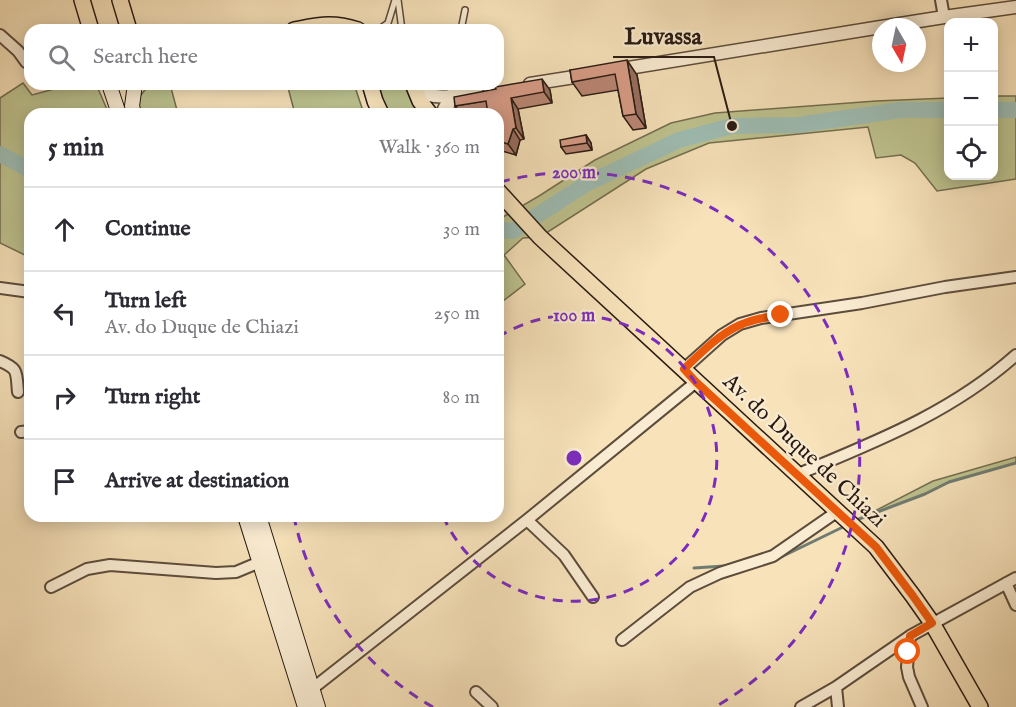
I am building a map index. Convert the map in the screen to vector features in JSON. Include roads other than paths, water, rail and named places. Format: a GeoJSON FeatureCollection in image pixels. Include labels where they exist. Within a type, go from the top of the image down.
{"type":"FeatureCollection","features":[{"type":"Feature","properties":{"kind":"main road"},"geometry":{"type":"LineString","coordinates":[[82,0],[89,24]]}},
{"type":"Feature","properties":{"kind":"main road"},"geometry":{"type":"LineString","coordinates":[[120,0],[127,24]]}},
{"type":"Feature","properties":{"kind":"main road"},"geometry":{"type":"LineString","coordinates":[[111,90],[117,108]]}},
{"type":"Feature","properties":{"kind":"main road"},"geometry":{"type":"LineString","coordinates":[[132,108],[134,90]]}},
{"type":"Feature","properties":{"kind":"main road"},"geometry":{"type":"LineString","coordinates":[[372,90],[378,108]]}},
{"type":"Feature","properties":{"kind":"main road"},"geometry":{"type":"LineString","coordinates":[[416,90],[425,108]]}},
{"type":"Feature","properties":{"kind":"main road","name":"Av. do Duque de Chiazi"},"geometry":{"type":"LineString","coordinates":[[504,198],[540,237],[876,547],[932,623],[980,707]]}},
{"type":"Feature","properties":{"kind":"main road","name":"Av. do Duque de Chiazi"},"geometry":{"type":"LineString","coordinates":[[504,200],[512,207]]}},
{"type":"Feature","properties":{"kind":"main road"},"geometry":{"type":"LineString","coordinates":[[247,522],[305,707]]}},
{"type":"Feature","properties":{"kind":"main road"},"geometry":{"type":"LineString","coordinates":[[260,522],[318,707]]}},
{"type":"Feature","properties":{"kind":"street"},"geometry":{"type":"LineString","coordinates":[[941,0],[944,17]]}},
{"type":"Feature","properties":{"kind":"street"},"geometry":{"type":"LineString","coordinates":[[926,20],[1016,7]]}},
{"type":"Feature","properties":{"kind":"street"},"geometry":{"type":"LineString","coordinates":[[515,87],[872,28]]}},
{"type":"Feature","properties":{"kind":"street"},"geometry":{"type":"LineString","coordinates":[[0,35],[24,59]]}},
{"type":"Feature","properties":{"kind":"street"},"geometry":{"type":"LineString","coordinates":[[419,90],[435,97],[453,92],[492,90]]}},
{"type":"Feature","properties":{"kind":"street"},"geometry":{"type":"LineString","coordinates":[[444,108],[453,92]]}},
{"type":"Feature","properties":{"kind":"street"},"geometry":{"type":"LineString","coordinates":[[684,369],[722,335],[740,324],[761,318],[1016,277]]}},
{"type":"Feature","properties":{"kind":"street"},"geometry":{"type":"LineString","coordinates":[[0,288],[24,291]]}},
{"type":"Feature","properties":{"kind":"street"},"geometry":{"type":"LineString","coordinates":[[796,475],[904,429],[962,397],[1015,357]]}},
{"type":"Feature","properties":{"kind":"street"},"geometry":{"type":"LineString","coordinates":[[0,361],[13,366],[16,372],[18,392]]}},
{"type":"Feature","properties":{"kind":"street"},"geometry":{"type":"LineString","coordinates":[[312,689],[527,520],[696,382]]}},
{"type":"Feature","properties":{"kind":"street"},"geometry":{"type":"LineString","coordinates":[[622,640],[690,587],[720,573],[773,556],[838,511]]}},
{"type":"Feature","properties":{"kind":"street"},"geometry":{"type":"LineString","coordinates":[[527,520],[564,555],[593,597]]}},
{"type":"Feature","properties":{"kind":"street"},"geometry":{"type":"LineString","coordinates":[[51,587],[87,569],[110,565],[216,573],[236,572],[260,562]]}},
{"type":"Feature","properties":{"kind":"street"},"geometry":{"type":"LineString","coordinates":[[801,707],[836,687],[910,636],[1011,581],[1016,605]]}},
{"type":"Feature","properties":{"kind":"street"},"geometry":{"type":"LineString","coordinates":[[910,636],[907,667],[922,707]]}},
{"type":"Feature","properties":{"kind":"street"},"geometry":{"type":"LineString","coordinates":[[836,687],[838,707]]}},
{"type":"Feature","properties":{"kind":"street"},"geometry":{"type":"LineString","coordinates":[[476,692],[492,707]]}},
{"type":"Feature","properties":{"kind":"lane"},"geometry":{"type":"LineString","coordinates":[[387,24],[397,0]]}},
{"type":"Feature","properties":{"kind":"lane"},"geometry":{"type":"LineString","coordinates":[[397,0],[401,24]]}},
{"type":"Feature","properties":{"kind":"lane"},"geometry":{"type":"LineString","coordinates":[[462,24],[465,10]]}},
{"type":"Feature","properties":{"kind":"waterway"},"geometry":{"type":"LineString","coordinates":[[504,230],[513,231],[586,184],[679,140],[732,126],[798,125],[901,110],[944,110]]}},
{"type":"Feature","properties":{"kind":"waterway"},"geometry":{"type":"LineString","coordinates":[[998,110],[1016,110]]}},
{"type":"Feature","properties":{"kind":"waterway"},"geometry":{"type":"LineString","coordinates":[[0,154],[24,167]]}},
{"type":"Feature","properties":{"kind":"waterway"},"geometry":{"type":"LineString","coordinates":[[859,519],[925,494],[949,482],[1016,463]]}},
{"type":"Feature","properties":{"kind":"waterway"},"geometry":{"type":"LineString","coordinates":[[777,559],[843,527]]}},
{"type":"Feature","properties":{"kind":"waterway"},"geometry":{"type":"LineString","coordinates":[[694,568],[724,566]]}},
{"type":"Feature","properties":{"kind":"place","name":"Luvassa"},"geometry":{"type":"Point","coordinates":[732,126]}}]}
